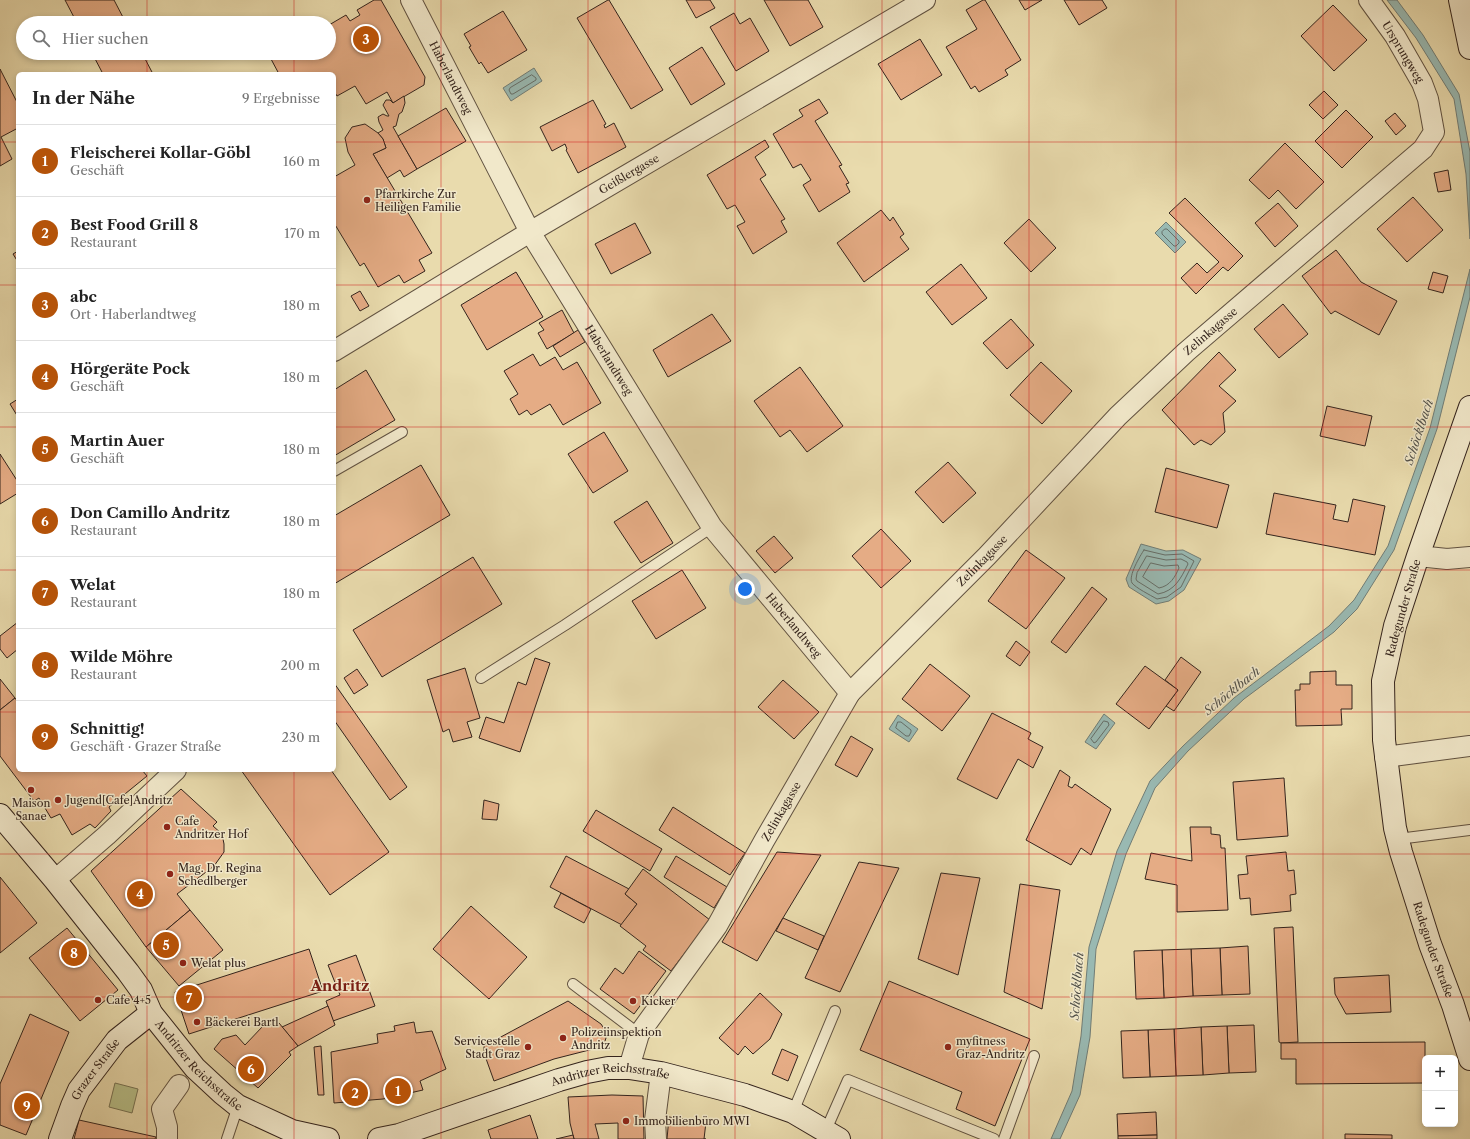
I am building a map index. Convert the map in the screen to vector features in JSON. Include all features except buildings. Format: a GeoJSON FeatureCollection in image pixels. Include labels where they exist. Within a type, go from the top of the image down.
{"type":"FeatureCollection","features":[{"type":"Feature","properties":{"kind":"street","name":"Haberlandtweg"},"geometry":{"type":"LineString","coordinates":[[410,0],[530,232],[712,527],[850,693]]}},
{"type":"Feature","properties":{"kind":"street","name":"Geißlergasse"},"geometry":{"type":"LineString","coordinates":[[336,350],[530,232],[925,0]]}},
{"type":"Feature","properties":{"kind":"street","name":"Ursprungweg"},"geometry":{"type":"LineString","coordinates":[[1369,0],[1395,36],[1422,83],[1428,99],[1434,132]]}},
{"type":"Feature","properties":{"kind":"street"},"geometry":{"type":"LineString","coordinates":[[1460,0],[1470,48]]}},
{"type":"Feature","properties":{"kind":"street","name":"Zelinkagasse"},"geometry":{"type":"LineString","coordinates":[[629,1068],[639,1034],[717,926],[764,841],[850,693],[987,556],[1118,416],[1186,352],[1423,149],[1434,132]]}},
{"type":"Feature","properties":{"kind":"street","name":"Radegunder Straße"},"geometry":{"type":"LineString","coordinates":[[1470,407],[1395,626],[1383,681],[1384,740],[1395,828],[1430,944],[1453,1005],[1470,1059]]}},
{"type":"Feature","properties":{"kind":"street"},"geometry":{"type":"LineString","coordinates":[[1418,556],[1447,559],[1470,557]]}},
{"type":"Feature","properties":{"kind":"street"},"geometry":{"type":"LineString","coordinates":[[1386,757],[1470,746]]}},
{"type":"Feature","properties":{"kind":"street"},"geometry":{"type":"LineString","coordinates":[[55,880],[96,845],[174,772]]}},
{"type":"Feature","properties":{"kind":"street","name":"Andritzer Reichsstraße"},"geometry":{"type":"LineString","coordinates":[[0,815],[55,880],[128,972],[141,990],[151,1013],[195,1068],[238,1106],[292,1131],[328,1139]]}},
{"type":"Feature","properties":{"kind":"street","name":"Grazer Straße"},"geometry":{"type":"LineString","coordinates":[[60,1139],[79,1090],[117,1040],[151,1013]]}},
{"type":"Feature","properties":{"kind":"street","name":"Andritzer Reichsstraße"},"geometry":{"type":"LineString","coordinates":[[379,1139],[399,1135],[580,1074],[608,1068],[629,1068],[661,1073],[745,1095],[793,1112],[832,1135]]}},
{"type":"Feature","properties":{"kind":"street"},"geometry":{"type":"LineString","coordinates":[[656,1139],[655,1120],[661,1073]]}},
{"type":"Feature","properties":{"kind":"street"},"geometry":{"type":"LineString","coordinates":[[167,1139],[167,1127],[162,1109],[179,1085]]}},
{"type":"Feature","properties":{"kind":"lane"},"geometry":{"type":"LineString","coordinates":[[336,470],[402,432]]}},
{"type":"Feature","properties":{"kind":"lane"},"geometry":{"type":"LineString","coordinates":[[481,678],[565,625],[712,527]]}},
{"type":"Feature","properties":{"kind":"lane"},"geometry":{"type":"LineString","coordinates":[[1398,839],[1470,830]]}},
{"type":"Feature","properties":{"kind":"lane"},"geometry":{"type":"LineString","coordinates":[[573,984],[639,1034]]}},
{"type":"Feature","properties":{"kind":"lane"},"geometry":{"type":"LineString","coordinates":[[793,1112],[835,1011]]}},
{"type":"Feature","properties":{"kind":"lane"},"geometry":{"type":"LineString","coordinates":[[1004,1139],[1034,1056]]}},
{"type":"Feature","properties":{"kind":"lane"},"geometry":{"type":"LineString","coordinates":[[832,1135],[848,1080],[994,1139]]}},
{"type":"Feature","properties":{"kind":"lane"},"geometry":{"type":"LineString","coordinates":[[227,1139],[238,1106]]}},
{"type":"Feature","properties":{"kind":"green space"},"geometry":{"type":"Polygon","coordinates":[[[115,1083],[138,1089],[132,1113],[109,1107],[115,1083]]]}},
{"type":"Feature","properties":{"kind":"water"},"geometry":{"type":"Polygon","coordinates":[[[1387,0],[1397,0],[1423,35],[1459,94],[1470,152],[1470,239],[1466,174],[1454,99],[1416,38],[1387,0]]]}},
{"type":"Feature","properties":{"kind":"water"},"geometry":{"type":"Polygon","coordinates":[[[534,68],[542,81],[511,101],[503,88],[534,68]]]}},
{"type":"Feature","properties":{"kind":"water"},"geometry":{"type":"Polygon","coordinates":[[[1166,222],[1186,242],[1175,253],[1155,233],[1166,222]]]}},
{"type":"Feature","properties":{"kind":"water","name":"Schöcklbach"},"geometry":{"type":"Polygon","coordinates":[[[1470,269],[1470,297],[1437,429],[1394,550],[1357,609],[1334,632],[1244,699],[1188,751],[1155,788],[1126,854],[1096,949],[1090,1037],[1080,1095],[1060,1139],[1051,1139],[1072,1091],[1081,1036],[1089,947],[1117,851],[1150,781],[1183,746],[1234,698],[1329,626],[1354,600],[1388,546],[1430,428],[1470,269]]]}},
{"type":"Feature","properties":{"kind":"water"},"geometry":{"type":"Polygon","coordinates":[[[1141,544],[1166,551],[1183,550],[1201,559],[1184,590],[1169,601],[1156,604],[1129,587],[1126,579],[1141,544]]]}},
{"type":"Feature","properties":{"kind":"water"},"geometry":{"type":"Polygon","coordinates":[[[1104,714],[1115,723],[1096,749],[1085,742],[1104,714]]]}},
{"type":"Feature","properties":{"kind":"water"},"geometry":{"type":"Polygon","coordinates":[[[898,715],[918,729],[909,742],[889,729],[898,715]]]}},
{"type":"Feature","properties":{"kind":"place","name":"abc"},"geometry":{"type":"Point","coordinates":[366,39]}},
{"type":"Feature","properties":{"kind":"place","name":"Pfarrkirche Zur Heiligen Familie"},"geometry":{"type":"Point","coordinates":[367,200]}},
{"type":"Feature","properties":{"kind":"place","name":"Maison Sanae"},"geometry":{"type":"Point","coordinates":[31,790]}},
{"type":"Feature","properties":{"kind":"place","name":"Jugend[Cafe]Andritz"},"geometry":{"type":"Point","coordinates":[58,800]}},
{"type":"Feature","properties":{"kind":"place","name":"Cafe Andritzer Hof"},"geometry":{"type":"Point","coordinates":[167,827]}},
{"type":"Feature","properties":{"kind":"place","name":"Mag. Dr. Regina Schedlberger"},"geometry":{"type":"Point","coordinates":[170,874]}},
{"type":"Feature","properties":{"kind":"place","name":"Hörgeräte Pock"},"geometry":{"type":"Point","coordinates":[140,894]}},
{"type":"Feature","properties":{"kind":"place","name":"Martin Auer"},"geometry":{"type":"Point","coordinates":[166,945]}},
{"type":"Feature","properties":{"kind":"place","name":"Wilde Möhre"},"geometry":{"type":"Point","coordinates":[74,953]}},
{"type":"Feature","properties":{"kind":"place","name":"Welat plus"},"geometry":{"type":"Point","coordinates":[183,963]}},
{"type":"Feature","properties":{"kind":"place","name":"Welat"},"geometry":{"type":"Point","coordinates":[189,998]}},
{"type":"Feature","properties":{"kind":"place","name":"Cafe 4+5"},"geometry":{"type":"Point","coordinates":[98,1000]}},
{"type":"Feature","properties":{"kind":"place","name":"Kicker"},"geometry":{"type":"Point","coordinates":[633,1001]}},
{"type":"Feature","properties":{"kind":"place","name":"Bäckerei Bartl"},"geometry":{"type":"Point","coordinates":[197,1022]}},
{"type":"Feature","properties":{"kind":"place","name":"Polizeiinspektion Andritz"},"geometry":{"type":"Point","coordinates":[563,1038]}},
{"type":"Feature","properties":{"kind":"place","name":"Servicestelle Stadt Graz"},"geometry":{"type":"Point","coordinates":[528,1047]}},
{"type":"Feature","properties":{"kind":"place","name":"myfitness Graz-Andritz"},"geometry":{"type":"Point","coordinates":[948,1047]}},
{"type":"Feature","properties":{"kind":"place","name":"Don Camillo Andritz"},"geometry":{"type":"Point","coordinates":[251,1069]}},
{"type":"Feature","properties":{"kind":"place","name":"Fleischerei Kollar-Göbl"},"geometry":{"type":"Point","coordinates":[398,1091]}},
{"type":"Feature","properties":{"kind":"place","name":"Best Food Grill 8"},"geometry":{"type":"Point","coordinates":[355,1093]}},
{"type":"Feature","properties":{"kind":"place","name":"Schnittig!"},"geometry":{"type":"Point","coordinates":[27,1106]}},
{"type":"Feature","properties":{"kind":"place","name":"Immobilienbüro MWI"},"geometry":{"type":"Point","coordinates":[626,1121]}},
{"type":"Feature","properties":{"kind":"district","name":"Andritz"},"geometry":{"type":"Point","coordinates":[340,986]}}]}
